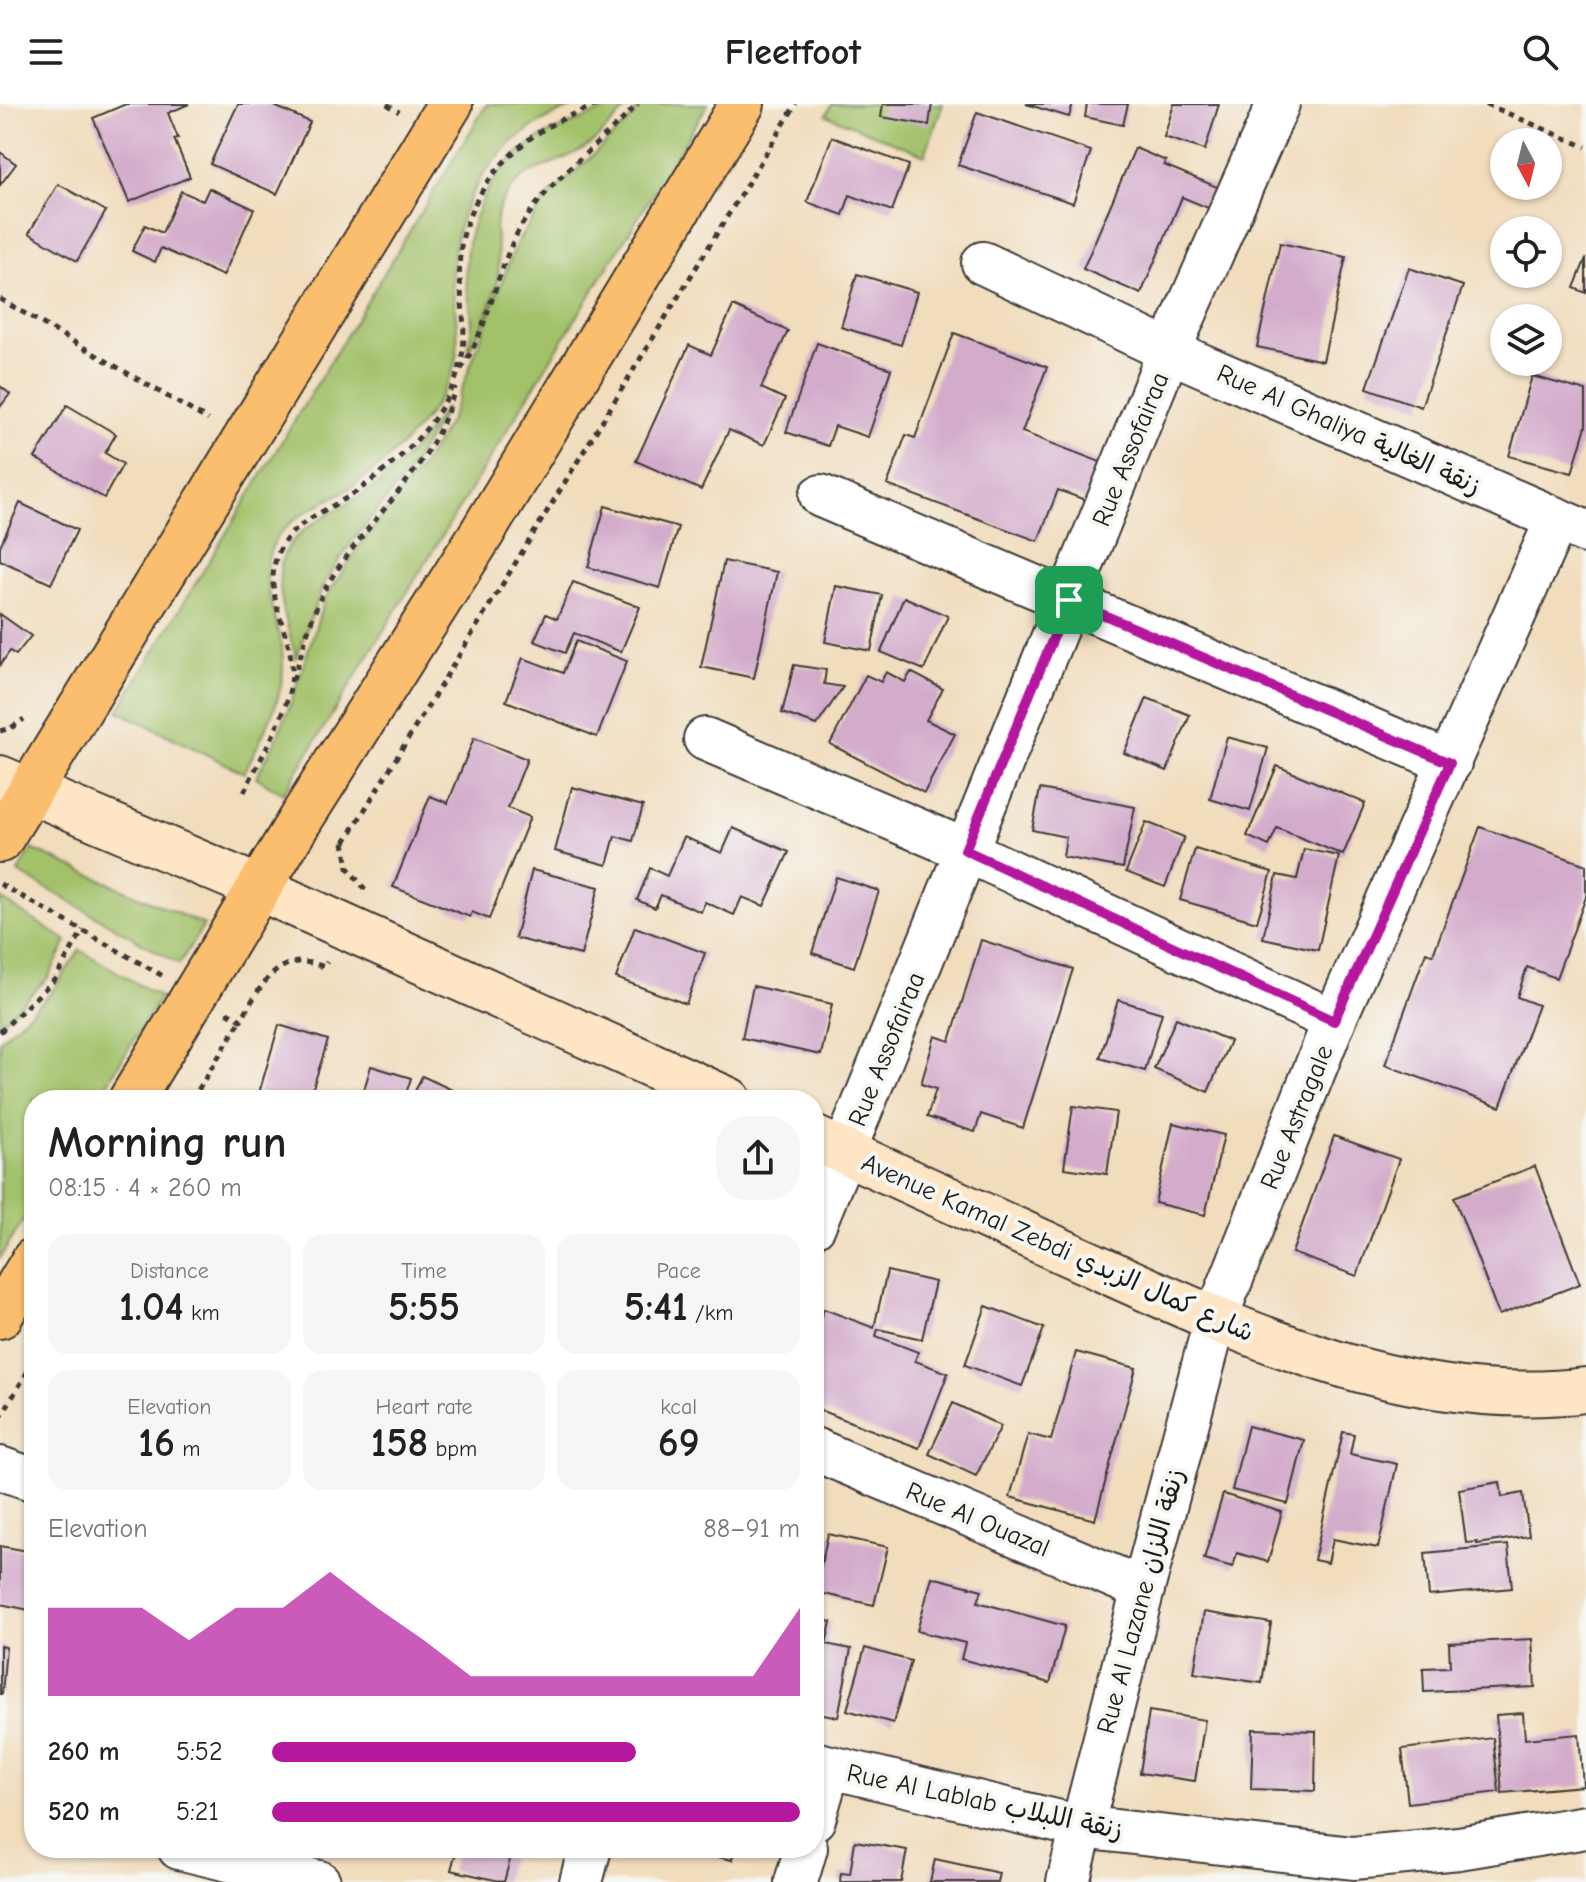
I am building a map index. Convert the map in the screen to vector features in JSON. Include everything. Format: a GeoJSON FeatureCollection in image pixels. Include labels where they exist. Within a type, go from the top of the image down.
{"type":"FeatureCollection","features":[{"type":"Feature","properties":{"kind":"main road"},"geometry":{"type":"LineString","coordinates":[[0,840],[15,784],[450,104]]}},
{"type":"Feature","properties":{"kind":"main road"},"geometry":{"type":"LineString","coordinates":[[137,1090],[259,888],[482,533],[742,104]]}},
{"type":"Feature","properties":{"kind":"main road"},"geometry":{"type":"LineString","coordinates":[[0,1316],[24,1276]]}},
{"type":"Feature","properties":{"kind":"street","name":"Rue Assofairaa"},"geometry":{"type":"LineString","coordinates":[[824,1175],[830,1145],[965,850],[1169,351],[1278,104]]}},
{"type":"Feature","properties":{"kind":"street","name":"Rue Al Ghaliya زنقة الغالية"},"geometry":{"type":"LineString","coordinates":[[983,263],[1169,351],[1572,526]]}},
{"type":"Feature","properties":{"kind":"street"},"geometry":{"type":"LineString","coordinates":[[821,496],[1450,763]]}},
{"type":"Feature","properties":{"kind":"street","name":"Rue Astragale"},"geometry":{"type":"LineString","coordinates":[[1215,1321],[1334,1021],[1450,763],[1572,526]]}},
{"type":"Feature","properties":{"kind":"street"},"geometry":{"type":"LineString","coordinates":[[705,739],[965,850],[1334,1021]]}},
{"type":"Feature","properties":{"kind":"street"},"geometry":{"type":"LineString","coordinates":[[15,784],[259,888],[707,1090]]}},
{"type":"Feature","properties":{"kind":"street","name":"Avenue Kamal Zebdi شارع كمال الزبدي"},"geometry":{"type":"LineString","coordinates":[[830,1145],[1215,1321],[1358,1371],[1442,1389],[1585,1393]]}},
{"type":"Feature","properties":{"kind":"street","name":"Rue Al Lazane زنقة اللزان"},"geometry":{"type":"LineString","coordinates":[[1068,1882],[1215,1321]]}},
{"type":"Feature","properties":{"kind":"street","name":"Rue Al Ouazal"},"geometry":{"type":"LineString","coordinates":[[824,1453],[1143,1589]]}},
{"type":"Feature","properties":{"kind":"street"},"geometry":{"type":"LineString","coordinates":[[0,1468],[24,1476]]}},
{"type":"Feature","properties":{"kind":"street","name":"Rue Al Lablab زنقة اللبلاب"},"geometry":{"type":"LineString","coordinates":[[824,1766],[1081,1827],[1353,1870],[1586,1827]]}},
{"type":"Feature","properties":{"kind":"street"},"geometry":{"type":"LineString","coordinates":[[220,1858],[319,1882]]}},
{"type":"Feature","properties":{"kind":"street"},"geometry":{"type":"LineString","coordinates":[[581,1882],[587,1858]]}},
{"type":"Feature","properties":{"kind":"street"},"geometry":{"type":"LineString","coordinates":[[796,1882],[803,1858]]}},
{"type":"Feature","properties":{"kind":"path"},"geometry":{"type":"LineString","coordinates":[[387,104],[399,112]]}},
{"type":"Feature","properties":{"kind":"path"},"geometry":{"type":"LineString","coordinates":[[244,792],[289,692],[311,622],[328,583],[404,484],[440,431],[447,415],[465,333],[460,255],[464,231],[483,189],[506,158],[526,140],[552,124],[599,104]]}},
{"type":"Feature","properties":{"kind":"path"},"geometry":{"type":"LineString","coordinates":[[458,373],[481,334],[509,252],[530,213],[559,178],[638,104]]}},
{"type":"Feature","properties":{"kind":"path"},"geometry":{"type":"LineString","coordinates":[[345,842],[796,104]]}},
{"type":"Feature","properties":{"kind":"path"},"geometry":{"type":"LineString","coordinates":[[1486,104],[1586,147]]}},
{"type":"Feature","properties":{"kind":"path"},"geometry":{"type":"LineString","coordinates":[[0,299],[208,420]]}},
{"type":"Feature","properties":{"kind":"path"},"geometry":{"type":"LineString","coordinates":[[289,692],[290,656],[273,584],[279,552],[289,535],[303,522],[358,490],[402,454],[443,406],[456,381]]}},
{"type":"Feature","properties":{"kind":"path"},"geometry":{"type":"LineString","coordinates":[[0,1032],[55,979],[67,963],[83,930]]}},
{"type":"Feature","properties":{"kind":"path"},"geometry":{"type":"LineString","coordinates":[[198,1090],[241,1020]]}},
{"type":"Feature","properties":{"kind":"path"},"geometry":{"type":"LineString","coordinates":[[0,1418],[24,1378]]}},
{"type":"Feature","properties":{"kind":"green space"},"geometry":{"type":"Polygon","coordinates":[[[487,104],[580,104],[543,121],[512,143],[495,159],[470,198],[455,242],[453,290],[458,337],[456,360],[439,399],[406,441],[380,465],[353,486],[296,518],[272,547],[268,561],[268,589],[281,646],[283,675],[271,718],[244,773],[118,711],[487,104]]]}},
{"type":"Feature","properties":{"kind":"green space"},"geometry":{"type":"Polygon","coordinates":[[[616,104],[630,104],[588,146],[526,175],[501,204],[495,232],[499,268],[496,286],[486,316],[468,351],[472,322],[466,280],[467,254],[476,215],[494,179],[522,150],[538,139],[616,104]]]}},
{"type":"Feature","properties":{"kind":"green space"},"geometry":{"type":"Polygon","coordinates":[[[642,104],[708,104],[283,794],[256,777],[291,703],[324,601],[357,549],[426,460],[450,420],[516,244],[547,198],[627,123],[642,104]]]}},
{"type":"Feature","properties":{"kind":"green space"},"geometry":{"type":"Polygon","coordinates":[[[832,104],[943,104],[925,155],[826,115],[832,104]]]}},
{"type":"Feature","properties":{"kind":"green space"},"geometry":{"type":"Polygon","coordinates":[[[445,407],[447,409],[405,476],[354,539],[324,583],[296,658],[283,610],[280,584],[282,561],[288,548],[324,516],[381,482],[416,447],[445,407]]]}},
{"type":"Feature","properties":{"kind":"green space"},"geometry":{"type":"Polygon","coordinates":[[[32,849],[204,925],[179,964],[18,872],[32,849]]]}},
{"type":"Feature","properties":{"kind":"green space"},"geometry":{"type":"Polygon","coordinates":[[[1,899],[67,941],[48,978],[0,1024],[1,899]]]}},
{"type":"Feature","properties":{"kind":"green space"},"geometry":{"type":"Polygon","coordinates":[[[80,950],[160,997],[103,1090],[24,1090],[24,1219],[0,1258],[0,1040],[50,994],[80,950]]]}},
{"type":"Feature","properties":{"kind":"building"},"geometry":{"type":"Polygon","coordinates":[[[126,104],[189,104],[168,113],[178,138],[174,139],[190,177],[129,202],[93,118],[126,104]]]}},
{"type":"Feature","properties":{"kind":"building"},"geometry":{"type":"Polygon","coordinates":[[[238,104],[270,104],[310,122],[277,194],[210,164],[238,104]]]}},
{"type":"Feature","properties":{"kind":"building"},"geometry":{"type":"Polygon","coordinates":[[[883,104],[932,104],[929,125],[881,117],[883,104]]]}},
{"type":"Feature","properties":{"kind":"building"},"geometry":{"type":"Polygon","coordinates":[[[1026,104],[1073,104],[1069,117],[1026,104]]]}},
{"type":"Feature","properties":{"kind":"building"},"geometry":{"type":"Polygon","coordinates":[[[1087,104],[1128,104],[1123,125],[1085,117],[1087,104]]]}},
{"type":"Feature","properties":{"kind":"building"},"geometry":{"type":"Polygon","coordinates":[[[1174,104],[1219,104],[1205,150],[1164,137],[1174,104]]]}},
{"type":"Feature","properties":{"kind":"building"},"geometry":{"type":"Polygon","coordinates":[[[977,112],[1091,151],[1073,203],[958,165],[977,112]]]}},
{"type":"Feature","properties":{"kind":"building"},"geometry":{"type":"Polygon","coordinates":[[[832,137],[909,165],[892,211],[850,195],[843,215],[807,202],[832,137]]]}},
{"type":"Feature","properties":{"kind":"building"},"geometry":{"type":"Polygon","coordinates":[[[1135,148],[1166,161],[1164,165],[1222,189],[1213,210],[1182,197],[1141,294],[1083,269],[1135,148]]]}},
{"type":"Feature","properties":{"kind":"building"},"geometry":{"type":"Polygon","coordinates":[[[0,152],[16,164],[0,185],[0,152]]]}},
{"type":"Feature","properties":{"kind":"building"},"geometry":{"type":"Polygon","coordinates":[[[58,184],[106,211],[77,261],[29,233],[58,184]]]}},
{"type":"Feature","properties":{"kind":"building"},"geometry":{"type":"Polygon","coordinates":[[[209,188],[254,209],[223,276],[161,248],[155,262],[132,251],[145,225],[162,233],[181,191],[203,201],[209,188]]]}},
{"type":"Feature","properties":{"kind":"building"},"geometry":{"type":"Polygon","coordinates":[[[1280,243],[1346,257],[1323,361],[1257,347],[1280,243]]]}},
{"type":"Feature","properties":{"kind":"building"},"geometry":{"type":"Polygon","coordinates":[[[1586,258],[1586,293],[1574,288],[1586,258]]]}},
{"type":"Feature","properties":{"kind":"building"},"geometry":{"type":"Polygon","coordinates":[[[1409,268],[1463,286],[1421,407],[1367,388],[1409,268]]]}},
{"type":"Feature","properties":{"kind":"building"},"geometry":{"type":"Polygon","coordinates":[[[857,274],[917,292],[901,345],[841,327],[857,274]]]}},
{"type":"Feature","properties":{"kind":"building"},"geometry":{"type":"Polygon","coordinates":[[[733,306],[788,331],[761,388],[785,399],[764,445],[729,430],[701,490],[636,461],[689,345],[711,355],[733,306]]]}},
{"type":"Feature","properties":{"kind":"building"},"geometry":{"type":"Polygon","coordinates":[[[954,333],[1047,367],[1022,432],[1103,463],[1088,501],[1058,490],[1038,541],[887,485],[906,435],[915,438],[954,333]]]}},
{"type":"Feature","properties":{"kind":"building"},"geometry":{"type":"Polygon","coordinates":[[[817,343],[891,369],[868,437],[835,426],[828,446],[786,432],[817,343]]]}},
{"type":"Feature","properties":{"kind":"building"},"geometry":{"type":"Polygon","coordinates":[[[1532,376],[1586,391],[1586,426],[1572,473],[1509,456],[1532,376]]]}},
{"type":"Feature","properties":{"kind":"building"},"geometry":{"type":"Polygon","coordinates":[[[0,386],[10,394],[0,407],[0,386]]]}},
{"type":"Feature","properties":{"kind":"building"},"geometry":{"type":"Polygon","coordinates":[[[67,405],[116,434],[105,453],[123,464],[104,498],[35,458],[67,405]]]}},
{"type":"Feature","properties":{"kind":"building"},"geometry":{"type":"Polygon","coordinates":[[[20,503],[77,530],[51,584],[0,560],[0,546],[20,503]]]}},
{"type":"Feature","properties":{"kind":"building"},"geometry":{"type":"Polygon","coordinates":[[[605,506],[678,527],[660,588],[588,567],[605,506]]]}},
{"type":"Feature","properties":{"kind":"building"},"geometry":{"type":"Polygon","coordinates":[[[724,561],[777,572],[754,678],[701,667],[724,561]]]}},
{"type":"Feature","properties":{"kind":"building"},"geometry":{"type":"Polygon","coordinates":[[[573,582],[640,607],[621,652],[574,633],[565,653],[534,641],[546,614],[557,619],[573,582]]]}},
{"type":"Feature","properties":{"kind":"building"},"geometry":{"type":"Polygon","coordinates":[[[836,586],[882,595],[871,651],[825,642],[836,586]]]}},
{"type":"Feature","properties":{"kind":"building"},"geometry":{"type":"Polygon","coordinates":[[[904,597],[948,616],[924,670],[881,652],[904,597]]]}},
{"type":"Feature","properties":{"kind":"building"},"geometry":{"type":"Polygon","coordinates":[[[0,614],[31,636],[16,655],[10,651],[0,665],[0,614]]]}},
{"type":"Feature","properties":{"kind":"building"},"geometry":{"type":"Polygon","coordinates":[[[576,641],[627,661],[597,737],[506,701],[523,658],[563,673],[576,641]]]}},
{"type":"Feature","properties":{"kind":"building"},"geometry":{"type":"Polygon","coordinates":[[[794,665],[826,670],[824,684],[843,687],[817,725],[782,713],[794,665]]]}},
{"type":"Feature","properties":{"kind":"building"},"geometry":{"type":"Polygon","coordinates":[[[886,672],[905,682],[911,672],[943,689],[926,720],[955,734],[924,793],[830,744],[866,675],[881,682],[886,672]]]}},
{"type":"Feature","properties":{"kind":"building"},"geometry":{"type":"Polygon","coordinates":[[[1147,698],[1190,715],[1167,771],[1124,753],[1147,698]]]}},
{"type":"Feature","properties":{"kind":"building"},"geometry":{"type":"Polygon","coordinates":[[[1227,737],[1268,748],[1250,811],[1210,799],[1227,737]]]}},
{"type":"Feature","properties":{"kind":"building"},"geometry":{"type":"Polygon","coordinates":[[[474,738],[527,759],[508,808],[530,817],[489,919],[472,912],[470,917],[393,887],[430,796],[448,803],[474,738]]]}},
{"type":"Feature","properties":{"kind":"building"},"geometry":{"type":"Polygon","coordinates":[[[1277,766],[1365,803],[1343,855],[1277,828],[1269,846],[1247,836],[1277,766]]]}},
{"type":"Feature","properties":{"kind":"building"},"geometry":{"type":"Polygon","coordinates":[[[572,787],[643,806],[633,841],[615,836],[607,865],[555,851],[572,787]]]}},
{"type":"Feature","properties":{"kind":"building"},"geometry":{"type":"Polygon","coordinates":[[[1040,789],[1135,807],[1123,868],[1063,857],[1066,837],[1032,830],[1040,789]]]}},
{"type":"Feature","properties":{"kind":"building"},"geometry":{"type":"Polygon","coordinates":[[[1146,822],[1184,837],[1165,887],[1126,872],[1146,822]]]}},
{"type":"Feature","properties":{"kind":"building"},"geometry":{"type":"Polygon","coordinates":[[[1480,827],[1586,865],[1586,897],[1556,978],[1527,967],[1517,997],[1538,1005],[1500,1107],[1385,1065],[1426,952],[1433,955],[1480,827]]]}},
{"type":"Feature","properties":{"kind":"building"},"geometry":{"type":"Polygon","coordinates":[[[733,828],[789,852],[764,906],[742,897],[734,915],[705,902],[701,912],[661,895],[655,908],[637,900],[650,868],[667,876],[684,837],[722,853],[733,828]]]}},
{"type":"Feature","properties":{"kind":"building"},"geometry":{"type":"Polygon","coordinates":[[[1195,849],[1272,872],[1257,922],[1180,900],[1195,849]]]}},
{"type":"Feature","properties":{"kind":"building"},"geometry":{"type":"Polygon","coordinates":[[[1304,849],[1339,856],[1318,950],[1263,938],[1277,875],[1297,879],[1304,849]]]}},
{"type":"Feature","properties":{"kind":"building"},"geometry":{"type":"Polygon","coordinates":[[[532,870],[599,887],[581,955],[515,938],[532,870]]]}},
{"type":"Feature","properties":{"kind":"building"},"geometry":{"type":"Polygon","coordinates":[[[836,877],[879,891],[854,967],[812,953],[836,877]]]}},
{"type":"Feature","properties":{"kind":"building"},"geometry":{"type":"Polygon","coordinates":[[[635,927],[705,953],[686,1004],[616,978],[635,927]]]}},
{"type":"Feature","properties":{"kind":"building"},"geometry":{"type":"Polygon","coordinates":[[[981,940],[1073,969],[1023,1128],[981,1114],[975,1132],[927,1117],[936,1089],[921,1084],[935,1036],[950,1041],[981,940]]]}},
{"type":"Feature","properties":{"kind":"building"},"geometry":{"type":"Polygon","coordinates":[[[753,986],[832,1004],[821,1055],[742,1038],[753,986]]]}},
{"type":"Feature","properties":{"kind":"building"},"geometry":{"type":"Polygon","coordinates":[[[1118,1000],[1162,1013],[1145,1071],[1100,1058],[1118,1000]]]}},
{"type":"Feature","properties":{"kind":"building"},"geometry":{"type":"Polygon","coordinates":[[[1176,1018],[1230,1041],[1208,1092],[1154,1069],[1176,1018]]]}},
{"type":"Feature","properties":{"kind":"building"},"geometry":{"type":"Polygon","coordinates":[[[279,1025],[328,1040],[312,1090],[260,1090],[279,1025]]]}},
{"type":"Feature","properties":{"kind":"building"},"geometry":{"type":"Polygon","coordinates":[[[371,1066],[411,1078],[407,1090],[364,1090],[371,1066]]]}},
{"type":"Feature","properties":{"kind":"building"},"geometry":{"type":"Polygon","coordinates":[[[422,1076],[452,1090],[416,1090],[422,1076]]]}},
{"type":"Feature","properties":{"kind":"building"},"geometry":{"type":"Polygon","coordinates":[[[1073,1106],[1116,1112],[1107,1174],[1064,1168],[1073,1106]]]}},
{"type":"Feature","properties":{"kind":"building"},"geometry":{"type":"Polygon","coordinates":[[[1173,1123],[1224,1135],[1205,1215],[1155,1203],[1173,1123]]]}},
{"type":"Feature","properties":{"kind":"building"},"geometry":{"type":"Polygon","coordinates":[[[1334,1136],[1399,1159],[1357,1276],[1292,1253],[1334,1136]]]}},
{"type":"Feature","properties":{"kind":"building"},"geometry":{"type":"Polygon","coordinates":[[[1535,1166],[1580,1284],[1499,1315],[1454,1197],[1535,1166]]]}},
{"type":"Feature","properties":{"kind":"building"},"geometry":{"type":"Polygon","coordinates":[[[887,1271],[935,1282],[922,1339],[878,1329],[876,1336],[918,1352],[915,1361],[948,1373],[919,1448],[824,1412],[824,1309],[874,1328],[887,1271]]]}},
{"type":"Feature","properties":{"kind":"building"},"geometry":{"type":"Polygon","coordinates":[[[986,1306],[1044,1328],[1022,1386],[965,1365],[986,1306]]]}},
{"type":"Feature","properties":{"kind":"building"},"geometry":{"type":"Polygon","coordinates":[[[1076,1352],[1136,1368],[1095,1520],[1010,1497],[1028,1434],[1051,1440],[1076,1352]]]}},
{"type":"Feature","properties":{"kind":"building"},"geometry":{"type":"Polygon","coordinates":[[[953,1403],[1001,1426],[976,1476],[929,1454],[953,1403]]]}},
{"type":"Feature","properties":{"kind":"building"},"geometry":{"type":"Polygon","coordinates":[[[1248,1426],[1304,1440],[1288,1504],[1232,1490],[1248,1426]]]}},
{"type":"Feature","properties":{"kind":"building"},"geometry":{"type":"Polygon","coordinates":[[[1343,1432],[1354,1434],[1350,1454],[1397,1464],[1378,1548],[1333,1539],[1328,1563],[1314,1560],[1343,1432]]]}},
{"type":"Feature","properties":{"kind":"building"},"geometry":{"type":"Polygon","coordinates":[[[1500,1482],[1502,1497],[1523,1493],[1529,1536],[1466,1543],[1459,1489],[1500,1482]]]}},
{"type":"Feature","properties":{"kind":"building"},"geometry":{"type":"Polygon","coordinates":[[[1223,1494],[1282,1512],[1268,1562],[1237,1553],[1233,1567],[1204,1559],[1223,1494]]]}},
{"type":"Feature","properties":{"kind":"building"},"geometry":{"type":"Polygon","coordinates":[[[828,1534],[888,1547],[874,1605],[824,1594],[824,1552],[828,1534]]]}},
{"type":"Feature","properties":{"kind":"building"},"geometry":{"type":"Polygon","coordinates":[[[1508,1545],[1512,1588],[1429,1596],[1425,1553],[1508,1545]]]}},
{"type":"Feature","properties":{"kind":"building"},"geometry":{"type":"Polygon","coordinates":[[[0,1546],[24,1550],[24,1609],[0,1604],[0,1546]]]}},
{"type":"Feature","properties":{"kind":"building"},"geometry":{"type":"Polygon","coordinates":[[[932,1577],[982,1590],[978,1602],[1065,1626],[1050,1683],[961,1659],[965,1643],[917,1631],[932,1577]]]}},
{"type":"Feature","properties":{"kind":"building"},"geometry":{"type":"Polygon","coordinates":[[[1204,1612],[1271,1623],[1262,1683],[1194,1673],[1204,1612]]]}},
{"type":"Feature","properties":{"kind":"building"},"geometry":{"type":"Polygon","coordinates":[[[824,1620],[831,1622],[826,1644],[851,1649],[838,1717],[824,1714],[824,1620]]]}},
{"type":"Feature","properties":{"kind":"building"},"geometry":{"type":"Polygon","coordinates":[[[1532,1639],[1535,1687],[1424,1692],[1423,1668],[1450,1667],[1449,1643],[1532,1639]]]}},
{"type":"Feature","properties":{"kind":"building"},"geometry":{"type":"Polygon","coordinates":[[[0,1646],[6,1647],[2,1694],[0,1694],[0,1646]]]}},
{"type":"Feature","properties":{"kind":"building"},"geometry":{"type":"Polygon","coordinates":[[[865,1648],[911,1661],[893,1723],[847,1710],[865,1648]]]}},
{"type":"Feature","properties":{"kind":"building"},"geometry":{"type":"Polygon","coordinates":[[[1149,1711],[1205,1720],[1195,1781],[1140,1773],[1149,1711]]]}},
{"type":"Feature","properties":{"kind":"building"},"geometry":{"type":"Polygon","coordinates":[[[1523,1713],[1525,1739],[1579,1734],[1583,1786],[1502,1793],[1496,1715],[1523,1713]]]}},
{"type":"Feature","properties":{"kind":"building"},"geometry":{"type":"Polygon","coordinates":[[[1253,1729],[1316,1731],[1315,1791],[1251,1789],[1253,1729]]]}},
{"type":"Feature","properties":{"kind":"building"},"geometry":{"type":"Polygon","coordinates":[[[1493,1738],[1499,1792],[1408,1803],[1402,1749],[1493,1738]]]}},
{"type":"Feature","properties":{"kind":"building"},"geometry":{"type":"Polygon","coordinates":[[[855,1841],[907,1850],[901,1882],[840,1882],[841,1873],[850,1874],[855,1841]]]}},
{"type":"Feature","properties":{"kind":"building"},"geometry":{"type":"Polygon","coordinates":[[[454,1858],[510,1858],[504,1882],[451,1870],[454,1858]]]}},
{"type":"Feature","properties":{"kind":"building"},"geometry":{"type":"Polygon","coordinates":[[[935,1859],[999,1873],[997,1882],[930,1882],[935,1859]]]}},
{"type":"Feature","properties":{"kind":"route"},"geometry":{"type":"LineString","coordinates":[[1069,600],[1450,763],[1334,1021],[965,850],[1069,600]]}}]}
